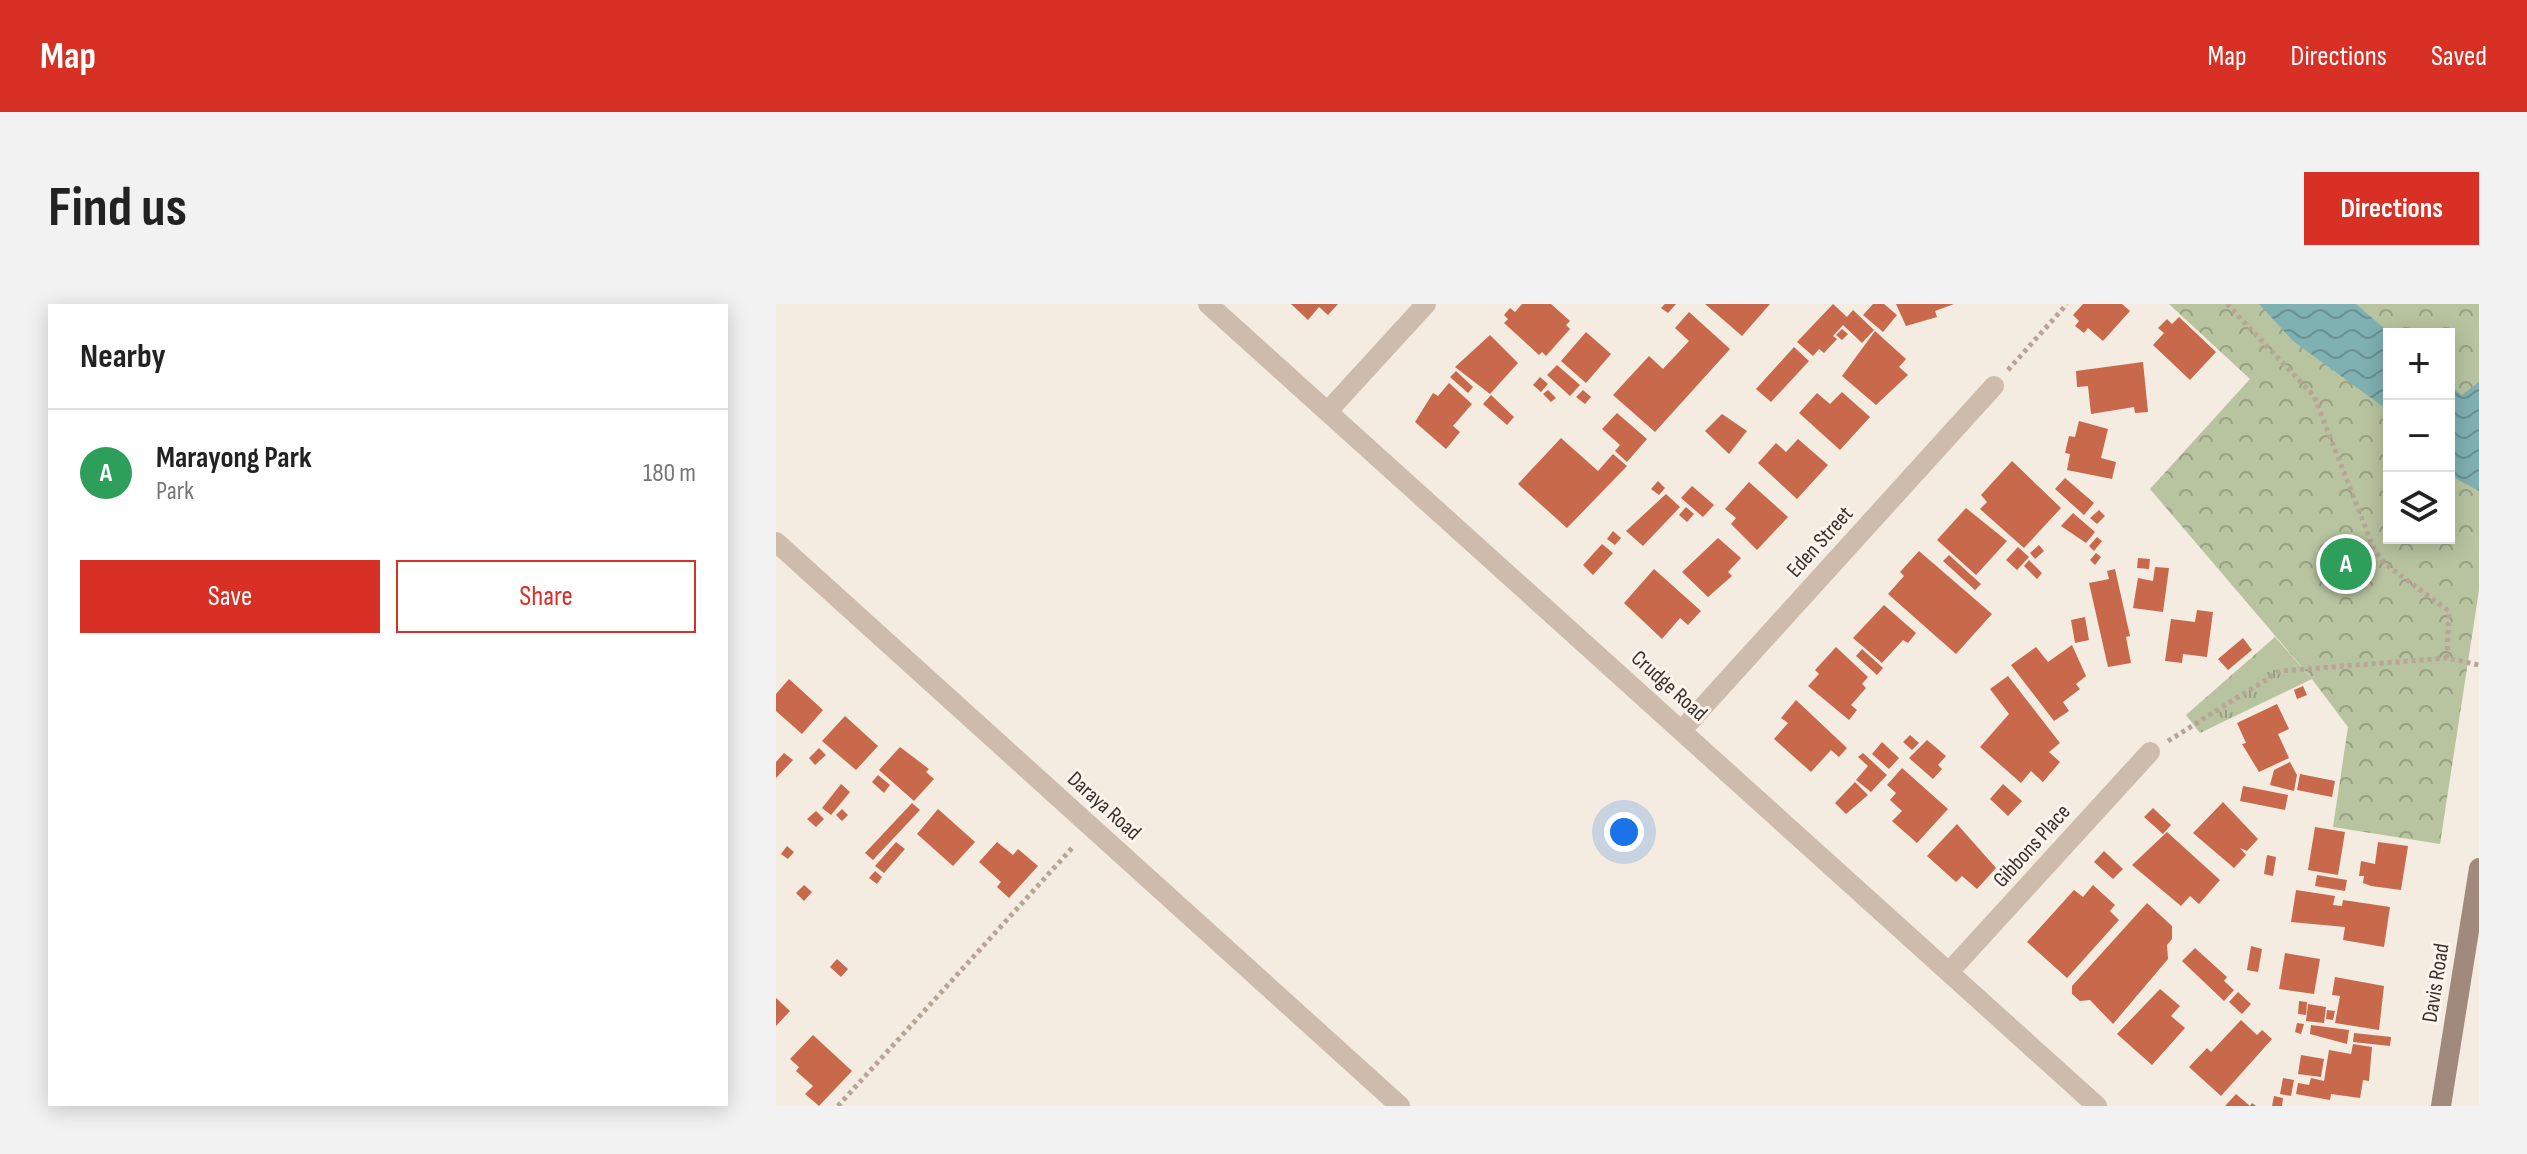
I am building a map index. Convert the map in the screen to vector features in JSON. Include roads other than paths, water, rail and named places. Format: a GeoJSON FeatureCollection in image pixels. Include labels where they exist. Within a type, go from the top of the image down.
{"type":"FeatureCollection","features":[{"type":"Feature","properties":{"kind":"street","name":"Crudge Road"},"geometry":{"type":"LineString","coordinates":[[1208,304],[2097,1106]]}},
{"type":"Feature","properties":{"kind":"street"},"geometry":{"type":"LineString","coordinates":[[1328,411],[1426,304]]}},
{"type":"Feature","properties":{"kind":"street","name":"Eden Street"},"geometry":{"type":"LineString","coordinates":[[1682,730],[1994,386]]}},
{"type":"Feature","properties":{"kind":"street","name":"Daraya Road"},"geometry":{"type":"LineString","coordinates":[[776,542],[1400,1106]]}},
{"type":"Feature","properties":{"kind":"street","name":"Gibbons Place"},"geometry":{"type":"LineString","coordinates":[[1949,972],[2150,752]]}},
{"type":"Feature","properties":{"kind":"street","name":"Davis Road"},"geometry":{"type":"LineString","coordinates":[[2441,1106],[2479,868]]}},
{"type":"Feature","properties":{"kind":"water"},"geometry":{"type":"Polygon","coordinates":[[[2259,304],[2356,304],[2384,328],[2383,407],[2293,341],[2259,304]]]}},
{"type":"Feature","properties":{"kind":"water"},"geometry":{"type":"Polygon","coordinates":[[[2479,382],[2479,491],[2455,478],[2455,390],[2462,395],[2479,382]]]}},
{"type":"Feature","properties":{"kind":"place","name":"Marayong Park"},"geometry":{"type":"Point","coordinates":[2346,564]}}]}
